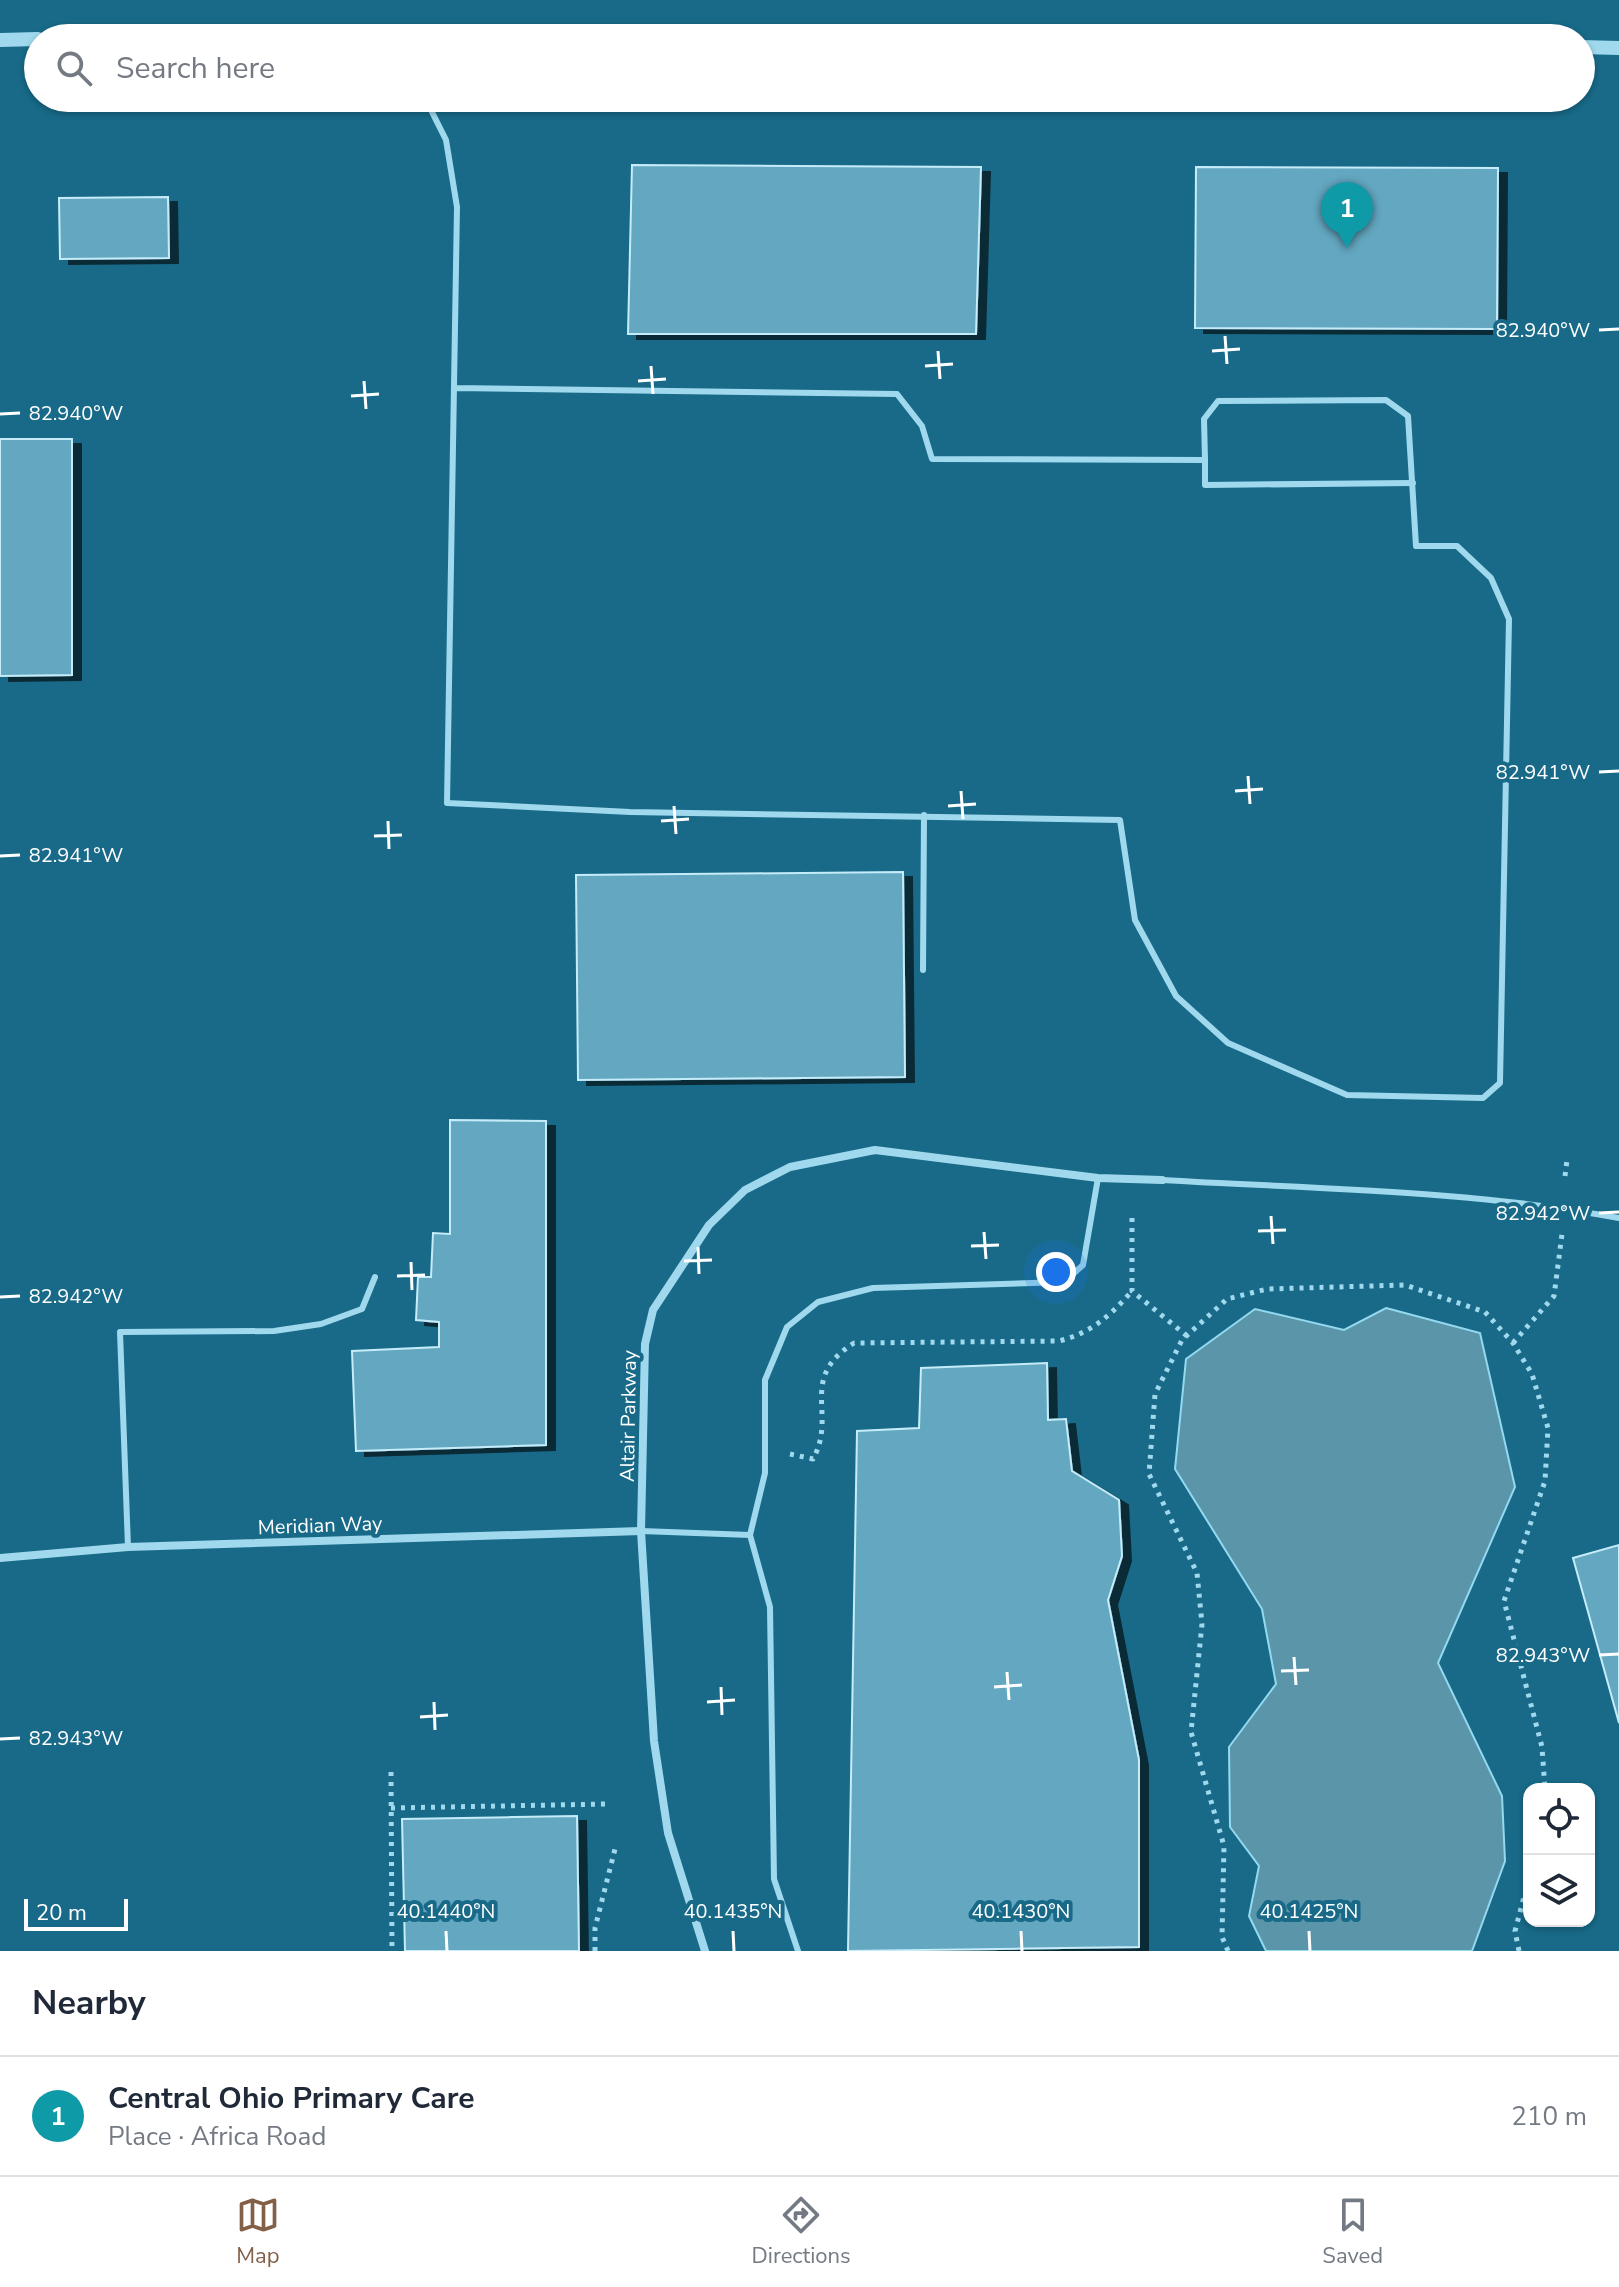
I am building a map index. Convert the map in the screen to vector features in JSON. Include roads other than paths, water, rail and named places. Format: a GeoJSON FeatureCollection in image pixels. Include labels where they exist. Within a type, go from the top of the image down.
{"type":"FeatureCollection","features":[{"type":"Feature","properties":{"kind":"street"},"geometry":{"type":"LineString","coordinates":[[0,40],[24,39]]}},
{"type":"Feature","properties":{"kind":"street"},"geometry":{"type":"LineString","coordinates":[[1595,47],[1619,48]]}},
{"type":"Feature","properties":{"kind":"street","name":"Altair Parkway"},"geometry":{"type":"LineString","coordinates":[[705,1951],[668,1833],[658,1772],[641,1531],[645,1344],[653,1310],[709,1225],[745,1190],[790,1167],[875,1150],[1098,1178],[1162,1180]]}},
{"type":"Feature","properties":{"kind":"street","name":"Meridian Way"},"geometry":{"type":"LineString","coordinates":[[0,1558],[128,1547],[641,1531]]}},
{"type":"Feature","properties":{"kind":"lane"},"geometry":{"type":"LineString","coordinates":[[432,112],[446,140],[457,207],[447,803],[646,812],[1120,820],[1135,920],[1176,996],[1228,1043],[1347,1095],[1483,1098],[1500,1083],[1509,619],[1491,578],[1457,546],[1416,546],[1413,483],[1408,416],[1386,400],[1218,401],[1204,419],[1205,485],[1413,483]]}},
{"type":"Feature","properties":{"kind":"lane"},"geometry":{"type":"LineString","coordinates":[[455,388],[897,394],[922,426],[932,459],[1205,460]]}},
{"type":"Feature","properties":{"kind":"lane"},"geometry":{"type":"LineString","coordinates":[[923,970],[924,815]]}},
{"type":"Feature","properties":{"kind":"lane"},"geometry":{"type":"LineString","coordinates":[[798,1951],[774,1879],[770,1607],[750,1535],[765,1473],[765,1380],[787,1327],[818,1302],[873,1288],[1064,1282],[1083,1265],[1098,1178]]}},
{"type":"Feature","properties":{"kind":"lane"},"geometry":{"type":"LineString","coordinates":[[1162,1180],[1421,1195],[1561,1207],[1619,1218]]}},
{"type":"Feature","properties":{"kind":"lane"},"geometry":{"type":"LineString","coordinates":[[128,1547],[120,1332],[274,1331],[321,1324],[362,1309],[375,1277]]}},
{"type":"Feature","properties":{"kind":"lane"},"geometry":{"type":"LineString","coordinates":[[641,1531],[750,1535]]}},
{"type":"Feature","properties":{"kind":"water"},"geometry":{"type":"Polygon","coordinates":[[[1386,1308],[1480,1333],[1515,1487],[1438,1663],[1502,1796],[1505,1861],[1472,1951],[1266,1951],[1249,1916],[1259,1866],[1230,1827],[1229,1747],[1276,1684],[1262,1609],[1175,1469],[1186,1359],[1255,1309],[1344,1330],[1386,1308]]]}},
{"type":"Feature","properties":{"kind":"place","name":"Central Ohio Primary Care"},"geometry":{"type":"Point","coordinates":[1347,248]}}]}
